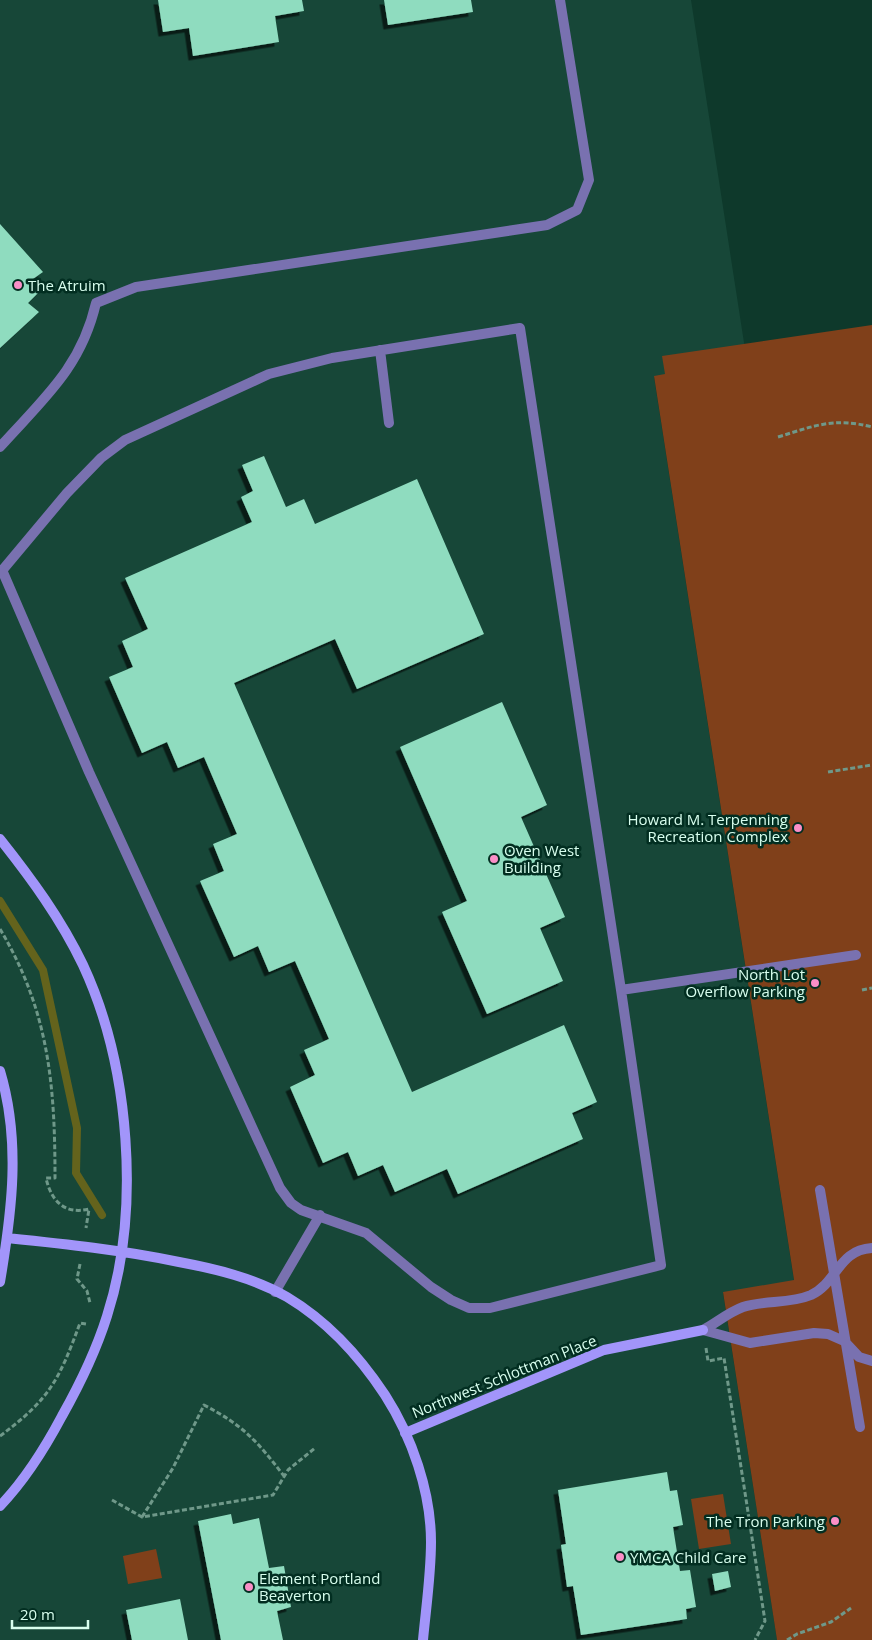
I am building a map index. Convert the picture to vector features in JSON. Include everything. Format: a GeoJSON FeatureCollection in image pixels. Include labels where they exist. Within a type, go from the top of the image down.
{"type":"FeatureCollection","features":[{"type":"Feature","properties":{"kind":"street"},"geometry":{"type":"LineString","coordinates":[[0,839],[41,890],[83,965],[101,1012],[118,1073],[125,1129],[126,1206],[122,1251],[107,1317],[82,1380],[45,1448],[0,1506]]}},
{"type":"Feature","properties":{"kind":"street"},"geometry":{"type":"LineString","coordinates":[[0,1070],[6,1091],[14,1158],[13,1196],[0,1282]]}},
{"type":"Feature","properties":{"kind":"street"},"geometry":{"type":"LineString","coordinates":[[7,1238],[122,1251],[216,1269],[275,1292],[309,1313],[353,1353],[378,1384],[394,1410],[405,1433],[426,1497],[431,1541],[423,1640]]}},
{"type":"Feature","properties":{"kind":"street","name":"Northwest Schlottman Place"},"geometry":{"type":"LineString","coordinates":[[405,1433],[604,1350],[703,1330]]}},
{"type":"Feature","properties":{"kind":"lane"},"geometry":{"type":"LineString","coordinates":[[0,447],[68,370],[86,338],[96,303],[136,287],[547,224],[577,210],[588,180],[560,0]]}},
{"type":"Feature","properties":{"kind":"lane"},"geometry":{"type":"LineString","coordinates":[[520,328],[661,1265],[490,1308],[469,1308],[431,1287],[366,1233],[302,1210],[290,1203],[280,1188],[89,772],[1,571],[67,493],[101,458],[125,440],[269,374],[332,358],[380,350],[520,328]]}},
{"type":"Feature","properties":{"kind":"lane"},"geometry":{"type":"LineString","coordinates":[[380,350],[390,423]]}},
{"type":"Feature","properties":{"kind":"lane"},"geometry":{"type":"LineString","coordinates":[[621,990],[856,955]]}},
{"type":"Feature","properties":{"kind":"lane"},"geometry":{"type":"LineString","coordinates":[[820,1190],[860,1427]]}},
{"type":"Feature","properties":{"kind":"lane"},"geometry":{"type":"LineString","coordinates":[[275,1292],[320,1215]]}},
{"type":"Feature","properties":{"kind":"lane","name":"Northwest Schlottman Place"},"geometry":{"type":"LineString","coordinates":[[703,1330],[743,1307],[809,1295],[823,1288],[834,1276],[841,1263],[852,1252],[872,1248]]}},
{"type":"Feature","properties":{"kind":"lane","name":"Northwest Schlottman Place"},"geometry":{"type":"LineString","coordinates":[[703,1330],[750,1343],[814,1333],[828,1334],[844,1341],[858,1357],[872,1361]]}},
{"type":"Feature","properties":{"kind":"path"},"geometry":{"type":"LineString","coordinates":[[778,437],[824,423],[841,421],[872,427]]}},
{"type":"Feature","properties":{"kind":"path"},"geometry":{"type":"LineString","coordinates":[[828,772],[872,765]]}},
{"type":"Feature","properties":{"kind":"path"},"geometry":{"type":"LineString","coordinates":[[0,929],[34,1000],[49,1057],[52,1082],[55,1178],[46,1178],[48,1188],[58,1204],[67,1209],[82,1211],[90,1209],[77,1278],[87,1291],[90,1311]]}},
{"type":"Feature","properties":{"kind":"path"},"geometry":{"type":"LineString","coordinates":[[862,990],[872,988]]}},
{"type":"Feature","properties":{"kind":"path"},"geometry":{"type":"LineString","coordinates":[[0,1436],[29,1414],[50,1390],[64,1365],[80,1323],[86,1325],[88,1318]]}},
{"type":"Feature","properties":{"kind":"path"},"geometry":{"type":"LineString","coordinates":[[703,1330],[708,1361],[724,1358],[764,1621],[755,1640]]}},
{"type":"Feature","properties":{"kind":"path"},"geometry":{"type":"LineString","coordinates":[[142,1516],[173,1468],[204,1405],[229,1418],[255,1439],[284,1476]]}},
{"type":"Feature","properties":{"kind":"path"},"geometry":{"type":"LineString","coordinates":[[112,1500],[142,1516],[273,1495],[284,1476],[315,1448]]}},
{"type":"Feature","properties":{"kind":"path"},"geometry":{"type":"LineString","coordinates":[[787,1640],[797,1634],[831,1622],[851,1608]]}},
{"type":"Feature","properties":{"kind":"shaded area"},"geometry":{"type":"Polygon","coordinates":[[[0,0],[691,0],[747,362],[654,377],[794,1281],[723,1293],[777,1640],[0,1640],[0,0]]]}},
{"type":"Feature","properties":{"kind":"shaded area","name":"Howard M. Terpenning Recreation Complex"},"geometry":{"type":"Polygon","coordinates":[[[872,325],[872,1640],[777,1640],[723,1292],[794,1280],[654,376],[665,374],[662,356],[872,325]]]}},
{"type":"Feature","properties":{"kind":"shaded area"},"geometry":{"type":"Polygon","coordinates":[[[723,1494],[731,1544],[699,1549],[691,1499],[723,1494]]]}},
{"type":"Feature","properties":{"kind":"shaded area"},"geometry":{"type":"Polygon","coordinates":[[[156,1549],[162,1578],[128,1584],[123,1556],[156,1549]]]}},
{"type":"Feature","properties":{"kind":"building"},"geometry":{"type":"Polygon","coordinates":[[[158,0],[302,0],[304,11],[275,16],[279,42],[193,56],[189,28],[163,32],[158,0]]]}},
{"type":"Feature","properties":{"kind":"building"},"geometry":{"type":"Polygon","coordinates":[[[384,0],[471,0],[473,12],[388,25],[384,0]]]}},
{"type":"Feature","properties":{"kind":"building","name":"The Atruim"},"geometry":{"type":"Polygon","coordinates":[[[0,224],[43,272],[30,281],[41,290],[28,303],[39,312],[0,348],[0,224]]]}},
{"type":"Feature","properties":{"kind":"building"},"geometry":{"type":"Polygon","coordinates":[[[264,456],[286,507],[304,499],[315,524],[417,479],[484,634],[357,689],[335,639],[234,683],[412,1092],[564,1025],[597,1102],[572,1113],[583,1139],[458,1194],[447,1169],[395,1192],[383,1165],[358,1176],[348,1152],[323,1163],[290,1087],[315,1075],[304,1050],[329,1039],[295,961],[269,972],[258,946],[234,957],[200,881],[224,871],[213,844],[237,834],[204,757],[178,768],[167,742],[142,753],[109,677],[133,667],[122,641],[148,629],[125,578],[252,522],[241,497],[253,491],[242,465],[264,456]]]}},
{"type":"Feature","properties":{"kind":"building","name":"Oven West Building"},"geometry":{"type":"Polygon","coordinates":[[[502,702],[547,805],[521,817],[565,917],[540,928],[563,981],[487,1014],[442,912],[467,901],[400,747],[502,702]]]}},
{"type":"Feature","properties":{"kind":"building","name":"YMCA Child Care"},"geometry":{"type":"Polygon","coordinates":[[[667,1472],[670,1491],[677,1490],[683,1525],[673,1527],[680,1571],[690,1570],[696,1607],[686,1609],[687,1619],[581,1635],[573,1586],[567,1587],[561,1545],[566,1544],[558,1490],[667,1472]]]}},
{"type":"Feature","properties":{"kind":"building","name":"Element Portland Beaverton"},"geometry":{"type":"Polygon","coordinates":[[[231,1514],[233,1524],[259,1518],[269,1568],[284,1566],[291,1607],[277,1611],[283,1640],[221,1640],[198,1521],[231,1514]]]}},
{"type":"Feature","properties":{"kind":"building"},"geometry":{"type":"Polygon","coordinates":[[[728,1571],[731,1587],[715,1591],[712,1574],[728,1571]]]}},
{"type":"Feature","properties":{"kind":"building"},"geometry":{"type":"Polygon","coordinates":[[[180,1599],[188,1640],[132,1640],[126,1610],[180,1599]]]}},
{"type":"Feature","properties":{"kind":"waterway"},"geometry":{"type":"LineString","coordinates":[[0,901],[43,970],[77,1128],[76,1173],[102,1215]]}},
{"type":"Feature","properties":{"kind":"place","name":"The Atruim"},"geometry":{"type":"Point","coordinates":[18,285]}},
{"type":"Feature","properties":{"kind":"place","name":"Howard M. Terpenning Recreation Complex"},"geometry":{"type":"Point","coordinates":[798,828]}},
{"type":"Feature","properties":{"kind":"place","name":"Oven West Building"},"geometry":{"type":"Point","coordinates":[494,859]}},
{"type":"Feature","properties":{"kind":"place","name":"North Lot Overflow Parking"},"geometry":{"type":"Point","coordinates":[815,983]}},
{"type":"Feature","properties":{"kind":"place","name":"The Tron Parking"},"geometry":{"type":"Point","coordinates":[835,1521]}},
{"type":"Feature","properties":{"kind":"place","name":"YMCA Child Care"},"geometry":{"type":"Point","coordinates":[620,1557]}},
{"type":"Feature","properties":{"kind":"place","name":"Element Portland Beaverton"},"geometry":{"type":"Point","coordinates":[249,1587]}}]}
